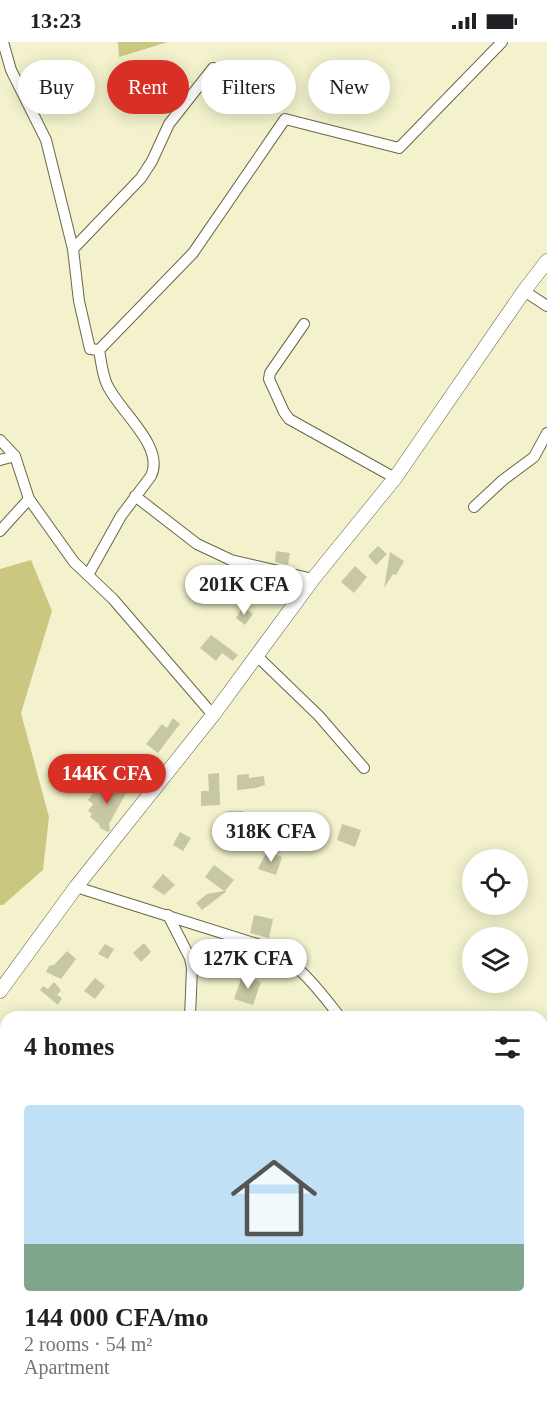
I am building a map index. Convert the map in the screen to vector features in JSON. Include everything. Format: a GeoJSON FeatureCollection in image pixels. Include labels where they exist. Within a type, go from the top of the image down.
{"type":"FeatureCollection","features":[{"type":"Feature","properties":{"kind":"main road"},"geometry":{"type":"LineString","coordinates":[[0,992],[76,887],[213,715],[313,579],[395,478],[547,261]]}},
{"type":"Feature","properties":{"kind":"street"},"geometry":{"type":"LineString","coordinates":[[3,42],[12,70],[46,140],[73,249],[85,331],[90,349],[99,350]]}},
{"type":"Feature","properties":{"kind":"street"},"geometry":{"type":"LineString","coordinates":[[99,350],[194,253],[285,119],[399,148],[502,42]]}},
{"type":"Feature","properties":{"kind":"street"},"geometry":{"type":"LineString","coordinates":[[73,249],[141,178],[152,161],[169,124],[201,83]]}},
{"type":"Feature","properties":{"kind":"street"},"geometry":{"type":"LineString","coordinates":[[524,291],[547,306]]}},
{"type":"Feature","properties":{"kind":"street"},"geometry":{"type":"LineString","coordinates":[[304,324],[270,373],[269,379],[284,412],[289,419],[395,478]]}},
{"type":"Feature","properties":{"kind":"street"},"geometry":{"type":"LineString","coordinates":[[88,575],[121,516],[153,470],[149,446],[106,383],[99,350]]}},
{"type":"Feature","properties":{"kind":"street"},"geometry":{"type":"LineString","coordinates":[[474,507],[502,480],[534,457],[547,433]]}},
{"type":"Feature","properties":{"kind":"street"},"geometry":{"type":"LineString","coordinates":[[0,440],[15,456],[28,500],[74,562],[113,599],[213,715]]}},
{"type":"Feature","properties":{"kind":"street"},"geometry":{"type":"LineString","coordinates":[[0,460],[15,456]]}},
{"type":"Feature","properties":{"kind":"street"},"geometry":{"type":"LineString","coordinates":[[135,496],[197,544],[231,560],[313,579]]}},
{"type":"Feature","properties":{"kind":"street"},"geometry":{"type":"LineString","coordinates":[[0,531],[28,500]]}},
{"type":"Feature","properties":{"kind":"street"},"geometry":{"type":"LineString","coordinates":[[256,655],[319,716],[364,768]]}},
{"type":"Feature","properties":{"kind":"street"},"geometry":{"type":"LineString","coordinates":[[76,887],[257,944],[283,957],[300,969],[335,1011]]}},
{"type":"Feature","properties":{"kind":"street"},"geometry":{"type":"LineString","coordinates":[[168,915],[190,958],[192,968],[190,1011]]}},
{"type":"Feature","properties":{"kind":"shaded area"},"geometry":{"type":"Polygon","coordinates":[[[118,42],[168,42],[119,57],[118,42]]]}},
{"type":"Feature","properties":{"kind":"shaded area"},"geometry":{"type":"Polygon","coordinates":[[[31,560],[52,611],[21,713],[49,817],[43,870],[3,905],[0,905],[0,569],[31,560]]]}},
{"type":"Feature","properties":{"kind":"building"},"geometry":{"type":"Polygon","coordinates":[[[378,546],[387,554],[376,565],[368,556],[378,546]]]}},
{"type":"Feature","properties":{"kind":"building"},"geometry":{"type":"Polygon","coordinates":[[[276,551],[290,553],[288,565],[275,562],[276,551]]]}},
{"type":"Feature","properties":{"kind":"building"},"geometry":{"type":"Polygon","coordinates":[[[390,552],[404,561],[396,575],[393,574],[384,588],[390,552]]]}},
{"type":"Feature","properties":{"kind":"building"},"geometry":{"type":"Polygon","coordinates":[[[355,566],[367,577],[354,593],[341,582],[355,566]]]}},
{"type":"Feature","properties":{"kind":"building"},"geometry":{"type":"Polygon","coordinates":[[[259,581],[273,593],[265,604],[255,596],[258,592],[253,587],[259,581]]]}},
{"type":"Feature","properties":{"kind":"building"},"geometry":{"type":"Polygon","coordinates":[[[243,607],[253,614],[245,625],[236,618],[243,607]]]}},
{"type":"Feature","properties":{"kind":"building"},"geometry":{"type":"Polygon","coordinates":[[[211,635],[238,655],[233,661],[222,653],[216,661],[200,648],[211,635]]]}},
{"type":"Feature","properties":{"kind":"building"},"geometry":{"type":"Polygon","coordinates":[[[173,718],[180,724],[158,753],[146,744],[162,724],[167,728],[173,718]]]}},
{"type":"Feature","properties":{"kind":"building"},"geometry":{"type":"Polygon","coordinates":[[[219,773],[220,805],[201,806],[201,791],[209,791],[208,774],[219,773]]]}},
{"type":"Feature","properties":{"kind":"building"},"geometry":{"type":"Polygon","coordinates":[[[249,774],[249,778],[264,776],[265,785],[237,790],[237,775],[249,774]]]}},
{"type":"Feature","properties":{"kind":"building"},"geometry":{"type":"Polygon","coordinates":[[[118,782],[130,786],[109,824],[108,832],[100,828],[99,824],[90,817],[92,814],[88,811],[93,804],[88,800],[96,789],[109,798],[118,782]]]}},
{"type":"Feature","properties":{"kind":"building"},"geometry":{"type":"Polygon","coordinates":[[[227,811],[243,811],[246,844],[232,845],[230,836],[233,835],[232,819],[227,819],[227,811]]]}},
{"type":"Feature","properties":{"kind":"building"},"geometry":{"type":"Polygon","coordinates":[[[342,824],[361,830],[355,847],[337,840],[342,824]]]}},
{"type":"Feature","properties":{"kind":"building"},"geometry":{"type":"Polygon","coordinates":[[[180,832],[191,838],[183,851],[173,845],[180,832]]]}},
{"type":"Feature","properties":{"kind":"building"},"geometry":{"type":"Polygon","coordinates":[[[267,851],[282,857],[276,875],[258,869],[267,851]]]}},
{"type":"Feature","properties":{"kind":"building"},"geometry":{"type":"Polygon","coordinates":[[[214,865],[234,880],[225,891],[227,891],[202,910],[196,903],[207,894],[224,891],[205,877],[214,865]]]}},
{"type":"Feature","properties":{"kind":"building"},"geometry":{"type":"Polygon","coordinates":[[[163,874],[175,885],[164,895],[152,887],[163,874]]]}},
{"type":"Feature","properties":{"kind":"building"},"geometry":{"type":"Polygon","coordinates":[[[254,915],[273,919],[269,938],[250,933],[254,915]]]}},
{"type":"Feature","properties":{"kind":"building"},"geometry":{"type":"Polygon","coordinates":[[[144,943],[151,952],[141,962],[133,953],[144,943]]]}},
{"type":"Feature","properties":{"kind":"building"},"geometry":{"type":"Polygon","coordinates":[[[105,944],[114,949],[108,959],[98,954],[105,944]]]}},
{"type":"Feature","properties":{"kind":"building"},"geometry":{"type":"Polygon","coordinates":[[[67,951],[76,959],[61,979],[46,972],[49,966],[54,965],[67,951]]]}},
{"type":"Feature","properties":{"kind":"building"},"geometry":{"type":"Polygon","coordinates":[[[242,976],[261,982],[253,1005],[234,999],[242,976]]]}},
{"type":"Feature","properties":{"kind":"building"},"geometry":{"type":"Polygon","coordinates":[[[95,978],[105,986],[95,999],[84,991],[95,978]]]}},
{"type":"Feature","properties":{"kind":"building"},"geometry":{"type":"Polygon","coordinates":[[[54,982],[61,990],[57,995],[62,998],[58,1005],[40,990],[43,986],[48,989],[54,982]]]}}]}
